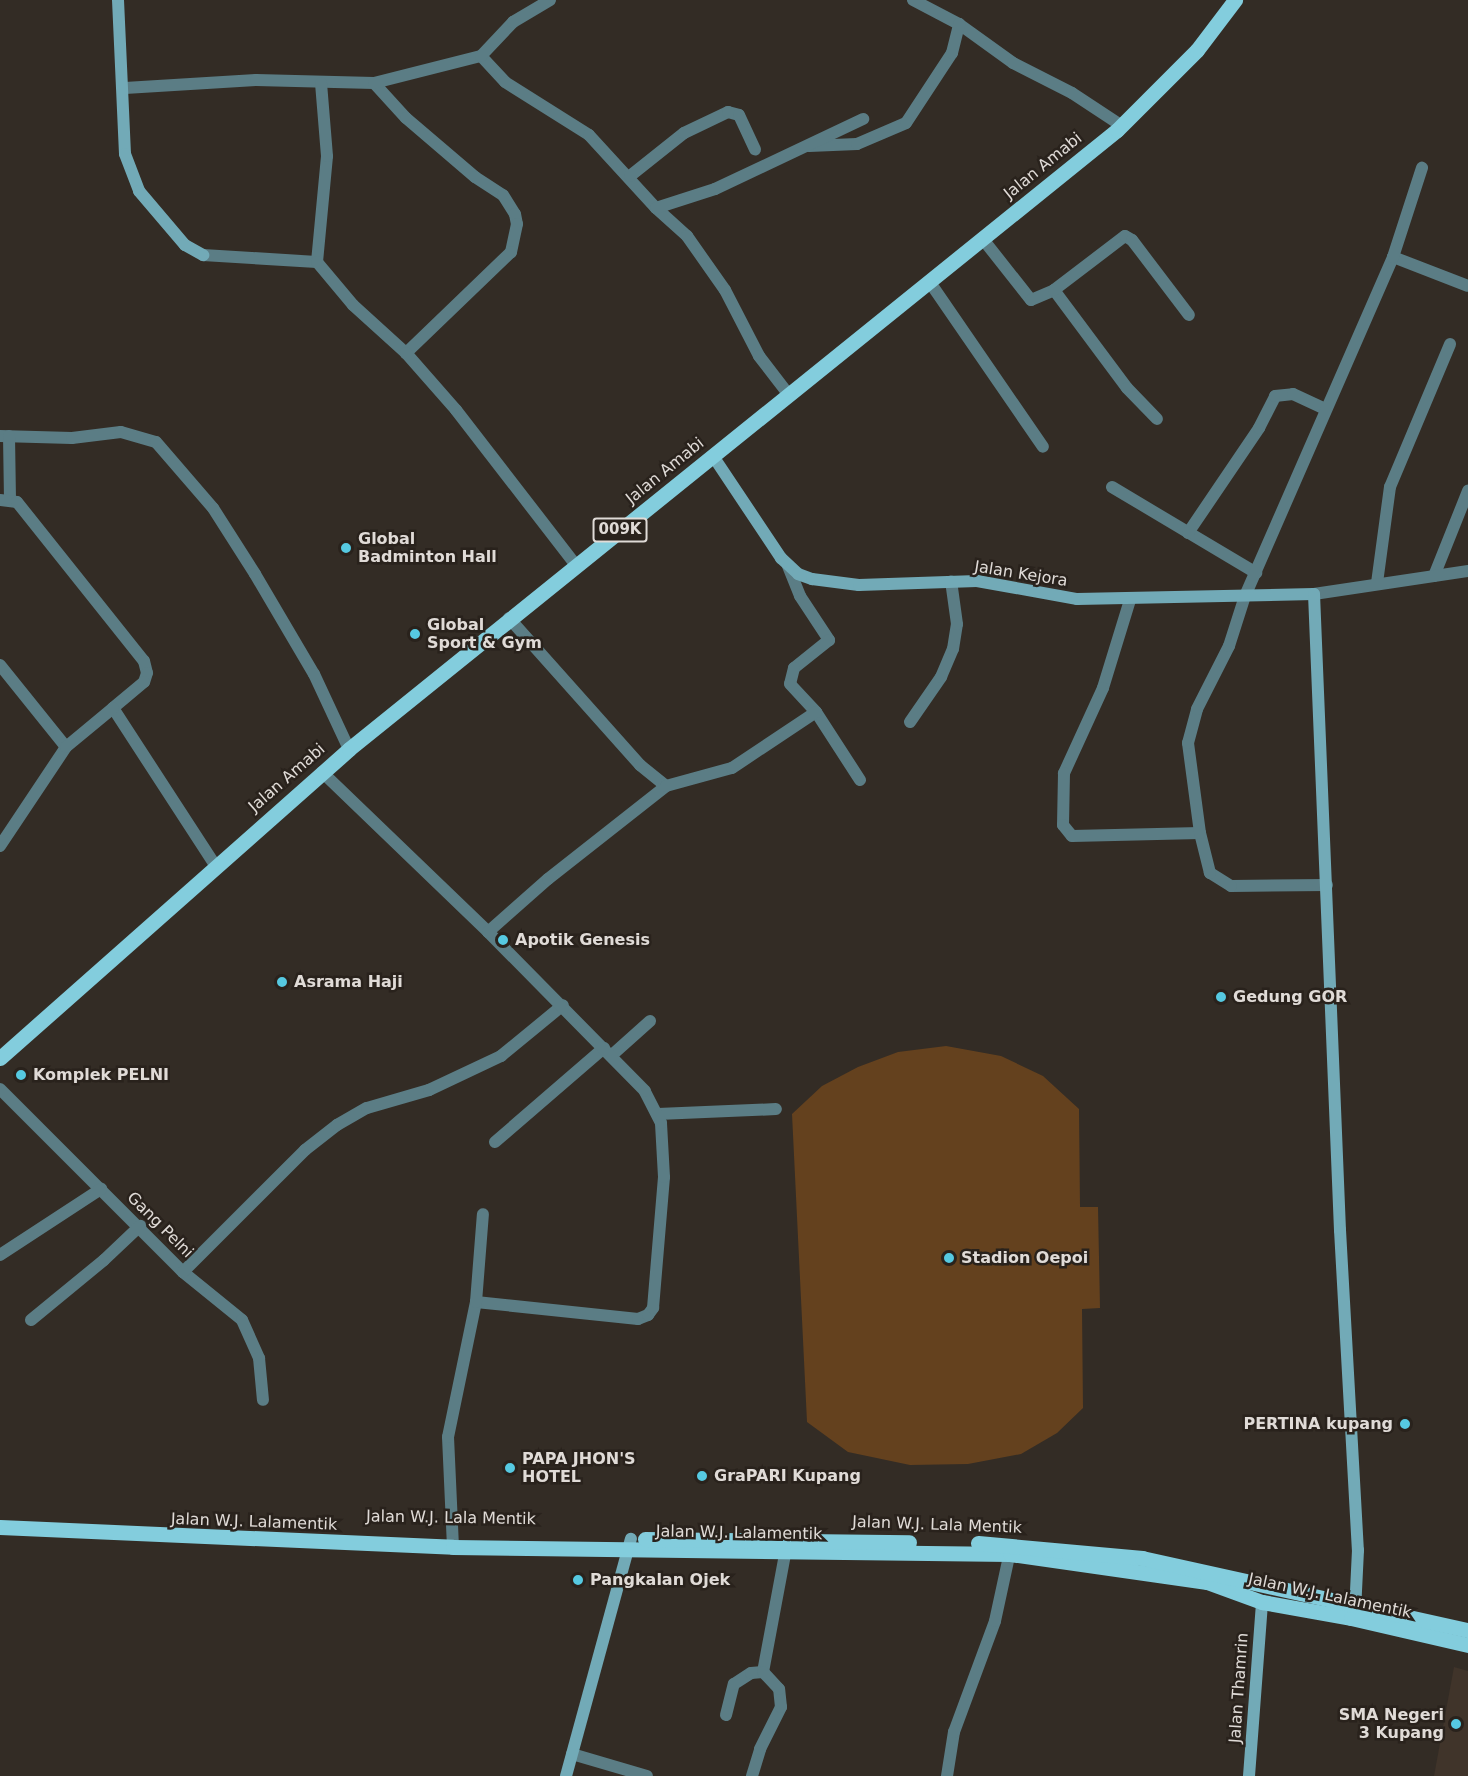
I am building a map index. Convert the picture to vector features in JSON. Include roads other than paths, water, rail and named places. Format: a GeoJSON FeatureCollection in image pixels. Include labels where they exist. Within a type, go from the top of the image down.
{"type":"FeatureCollection","features":[{"type":"Feature","properties":{"kind":"main road","name":"Jalan Amabi"},"geometry":{"type":"LineString","coordinates":[[0,1058],[215,865],[349,749],[1122,126],[1197,50],[1231,2]]}},
{"type":"Feature","properties":{"kind":"main road","name":"Jalan W.J. Lala Mentik"},"geometry":{"type":"LineString","coordinates":[[0,1521],[453,1542],[1011,1549],[1142,1558],[1265,1586],[1355,1612],[1468,1630]]}},
{"type":"Feature","properties":{"kind":"main road","name":"Jalan W.J. Lalamentik"},"geometry":{"type":"LineString","coordinates":[[0,1527],[453,1542]]}},
{"type":"Feature","properties":{"kind":"main road","name":"Jalan W.J. Lalamentik"},"geometry":{"type":"LineString","coordinates":[[1011,1549],[1207,1582],[1262,1602],[1355,1612],[1468,1645]]}},
{"type":"Feature","properties":{"kind":"main road"},"geometry":{"type":"LineString","coordinates":[[1262,1602],[1265,1586]]}},
{"type":"Feature","properties":{"kind":"street"},"geometry":{"type":"LineString","coordinates":[[118,0],[125,88],[125,154],[139,191],[185,245],[203,255],[317,262]]}},
{"type":"Feature","properties":{"kind":"street"},"geometry":{"type":"LineString","coordinates":[[125,88],[256,80],[374,83],[481,56],[513,22],[550,0]]}},
{"type":"Feature","properties":{"kind":"street"},"geometry":{"type":"LineString","coordinates":[[913,0],[959,24],[1013,63],[1072,93],[1122,126]]}},
{"type":"Feature","properties":{"kind":"street"},"geometry":{"type":"LineString","coordinates":[[802,147],[857,144],[906,123],[952,53],[959,24]]}},
{"type":"Feature","properties":{"kind":"street"},"geometry":{"type":"LineString","coordinates":[[481,56],[505,82],[589,135],[630,176],[656,208],[687,236],[725,290],[759,356],[789,395]]}},
{"type":"Feature","properties":{"kind":"street"},"geometry":{"type":"LineString","coordinates":[[321,83],[327,156],[317,262],[353,305],[406,353],[456,410],[576,565]]}},
{"type":"Feature","properties":{"kind":"street"},"geometry":{"type":"LineString","coordinates":[[374,83],[406,118],[475,177],[502,195],[515,214],[517,224],[511,252],[406,353]]}},
{"type":"Feature","properties":{"kind":"street"},"geometry":{"type":"LineString","coordinates":[[630,176],[684,133],[728,112],[740,115],[755,150]]}},
{"type":"Feature","properties":{"kind":"street"},"geometry":{"type":"LineString","coordinates":[[656,208],[715,189],[863,119]]}},
{"type":"Feature","properties":{"kind":"street"},"geometry":{"type":"LineString","coordinates":[[1328,885],[1223,884],[1210,873],[1200,833],[1188,743],[1197,710],[1229,646],[1245,596],[1393,257],[1422,168]]}},
{"type":"Feature","properties":{"kind":"street"},"geometry":{"type":"LineString","coordinates":[[982,238],[1031,300],[1054,290],[1125,236],[1132,240],[1189,315]]}},
{"type":"Feature","properties":{"kind":"street"},"geometry":{"type":"LineString","coordinates":[[1393,257],[1468,286]]}},
{"type":"Feature","properties":{"kind":"street"},"geometry":{"type":"LineString","coordinates":[[929,281],[1043,447]]}},
{"type":"Feature","properties":{"kind":"street"},"geometry":{"type":"LineString","coordinates":[[1054,290],[1127,388],[1157,419]]}},
{"type":"Feature","properties":{"kind":"street"},"geometry":{"type":"LineString","coordinates":[[1377,584],[1390,487],[1450,344]]}},
{"type":"Feature","properties":{"kind":"street"},"geometry":{"type":"LineString","coordinates":[[1188,533],[1259,428],[1275,396],[1293,394],[1325,409]]}},
{"type":"Feature","properties":{"kind":"street"},"geometry":{"type":"LineString","coordinates":[[0,846],[66,747],[144,682],[147,673],[144,661],[17,502],[5,500],[4,436],[72,438],[121,432],[156,442],[213,508],[255,574],[314,674],[349,749]]}},
{"type":"Feature","properties":{"kind":"street"},"geometry":{"type":"LineString","coordinates":[[713,456],[788,567],[800,596],[829,640],[794,668],[790,680],[816,712],[860,780]]}},
{"type":"Feature","properties":{"kind":"street"},"geometry":{"type":"LineString","coordinates":[[1112,487],[1256,573]]}},
{"type":"Feature","properties":{"kind":"street"},"geometry":{"type":"LineString","coordinates":[[1434,576],[1468,491]]}},
{"type":"Feature","properties":{"kind":"street","name":"Jalan Kejora"},"geometry":{"type":"LineString","coordinates":[[788,567],[828,583],[977,581],[1077,599],[1130,600],[1314,594]]}},
{"type":"Feature","properties":{"kind":"street"},"geometry":{"type":"LineString","coordinates":[[1355,1612],[1328,885],[1314,594],[1468,571]]}},
{"type":"Feature","properties":{"kind":"street"},"geometry":{"type":"LineString","coordinates":[[910,722],[941,677],[953,649],[957,624],[951,581]]}},
{"type":"Feature","properties":{"kind":"street"},"geometry":{"type":"LineString","coordinates":[[1130,600],[1103,688],[1064,772],[1063,825],[1072,836],[1200,833]]}},
{"type":"Feature","properties":{"kind":"street"},"geometry":{"type":"LineString","coordinates":[[509,618],[640,765],[666,786]]}},
{"type":"Feature","properties":{"kind":"street"},"geometry":{"type":"LineString","coordinates":[[0,664],[5,680],[66,747]]}},
{"type":"Feature","properties":{"kind":"street"},"geometry":{"type":"LineString","coordinates":[[113,708],[215,865]]}},
{"type":"Feature","properties":{"kind":"street"},"geometry":{"type":"LineString","coordinates":[[488,932],[548,879],[666,786],[732,768],[816,712]]}},
{"type":"Feature","properties":{"kind":"street"},"geometry":{"type":"LineString","coordinates":[[322,772],[608,1051],[645,1091],[658,1114],[663,1131],[663,1210],[653,1308],[648,1315],[638,1319],[476,1302]]}},
{"type":"Feature","properties":{"kind":"street"},"geometry":{"type":"LineString","coordinates":[[183,1272],[306,1150],[337,1125],[367,1108],[429,1090],[506,1053],[563,1005]]}},
{"type":"Feature","properties":{"kind":"street"},"geometry":{"type":"LineString","coordinates":[[495,1142],[608,1051],[650,1021]]}},
{"type":"Feature","properties":{"kind":"street","name":"Gang Pelni"},"geometry":{"type":"LineString","coordinates":[[0,1089],[140,1226],[183,1272],[242,1320],[253,1337],[259,1358],[263,1400]]}},
{"type":"Feature","properties":{"kind":"street"},"geometry":{"type":"LineString","coordinates":[[658,1114],[776,1109]]}},
{"type":"Feature","properties":{"kind":"street"},"geometry":{"type":"LineString","coordinates":[[0,1255],[101,1189]]}},
{"type":"Feature","properties":{"kind":"street"},"geometry":{"type":"LineString","coordinates":[[453,1542],[448,1437],[476,1302],[483,1214]]}},
{"type":"Feature","properties":{"kind":"street"},"geometry":{"type":"LineString","coordinates":[[31,1320],[113,1253],[140,1226]]}},
{"type":"Feature","properties":{"kind":"street"},"geometry":{"type":"LineString","coordinates":[[566,1776],[630,1544]]}},
{"type":"Feature","properties":{"kind":"street"},"geometry":{"type":"LineString","coordinates":[[763,1672],[787,1546]]}},
{"type":"Feature","properties":{"kind":"street"},"geometry":{"type":"LineString","coordinates":[[947,1776],[954,1732],[995,1621],[1011,1549]]}},
{"type":"Feature","properties":{"kind":"street","name":"Jalan Thamrin"},"geometry":{"type":"LineString","coordinates":[[1249,1776],[1262,1602]]}},
{"type":"Feature","properties":{"kind":"street"},"geometry":{"type":"LineString","coordinates":[[726,1715],[734,1684],[751,1673],[763,1672],[780,1689],[781,1707],[760,1749],[752,1776]]}},
{"type":"Feature","properties":{"kind":"street"},"geometry":{"type":"LineString","coordinates":[[572,1754],[648,1776]]}},
{"type":"Feature","properties":{"kind":"place","name":"Global Badminton Hall"},"geometry":{"type":"Point","coordinates":[346,548]}},
{"type":"Feature","properties":{"kind":"place","name":"Global Sport & Gym"},"geometry":{"type":"Point","coordinates":[415,634]}},
{"type":"Feature","properties":{"kind":"place","name":"Apotik Genesis"},"geometry":{"type":"Point","coordinates":[503,940]}},
{"type":"Feature","properties":{"kind":"place","name":"Asrama Haji"},"geometry":{"type":"Point","coordinates":[282,982]}},
{"type":"Feature","properties":{"kind":"place","name":"Gedung GOR"},"geometry":{"type":"Point","coordinates":[1221,997]}},
{"type":"Feature","properties":{"kind":"place","name":"Komplek PELNI"},"geometry":{"type":"Point","coordinates":[21,1075]}},
{"type":"Feature","properties":{"kind":"place","name":"Stadion Oepoi"},"geometry":{"type":"Point","coordinates":[949,1258]}},
{"type":"Feature","properties":{"kind":"place","name":"PERTINA kupang"},"geometry":{"type":"Point","coordinates":[1405,1424]}},
{"type":"Feature","properties":{"kind":"place","name":"PAPA JHON'S HOTEL"},"geometry":{"type":"Point","coordinates":[510,1468]}},
{"type":"Feature","properties":{"kind":"place","name":"GraPARI Kupang"},"geometry":{"type":"Point","coordinates":[702,1476]}},
{"type":"Feature","properties":{"kind":"place","name":"Pangkalan Ojek"},"geometry":{"type":"Point","coordinates":[578,1580]}},
{"type":"Feature","properties":{"kind":"place","name":"SMA Negeri 3 Kupang"},"geometry":{"type":"Point","coordinates":[1456,1724]}}]}
